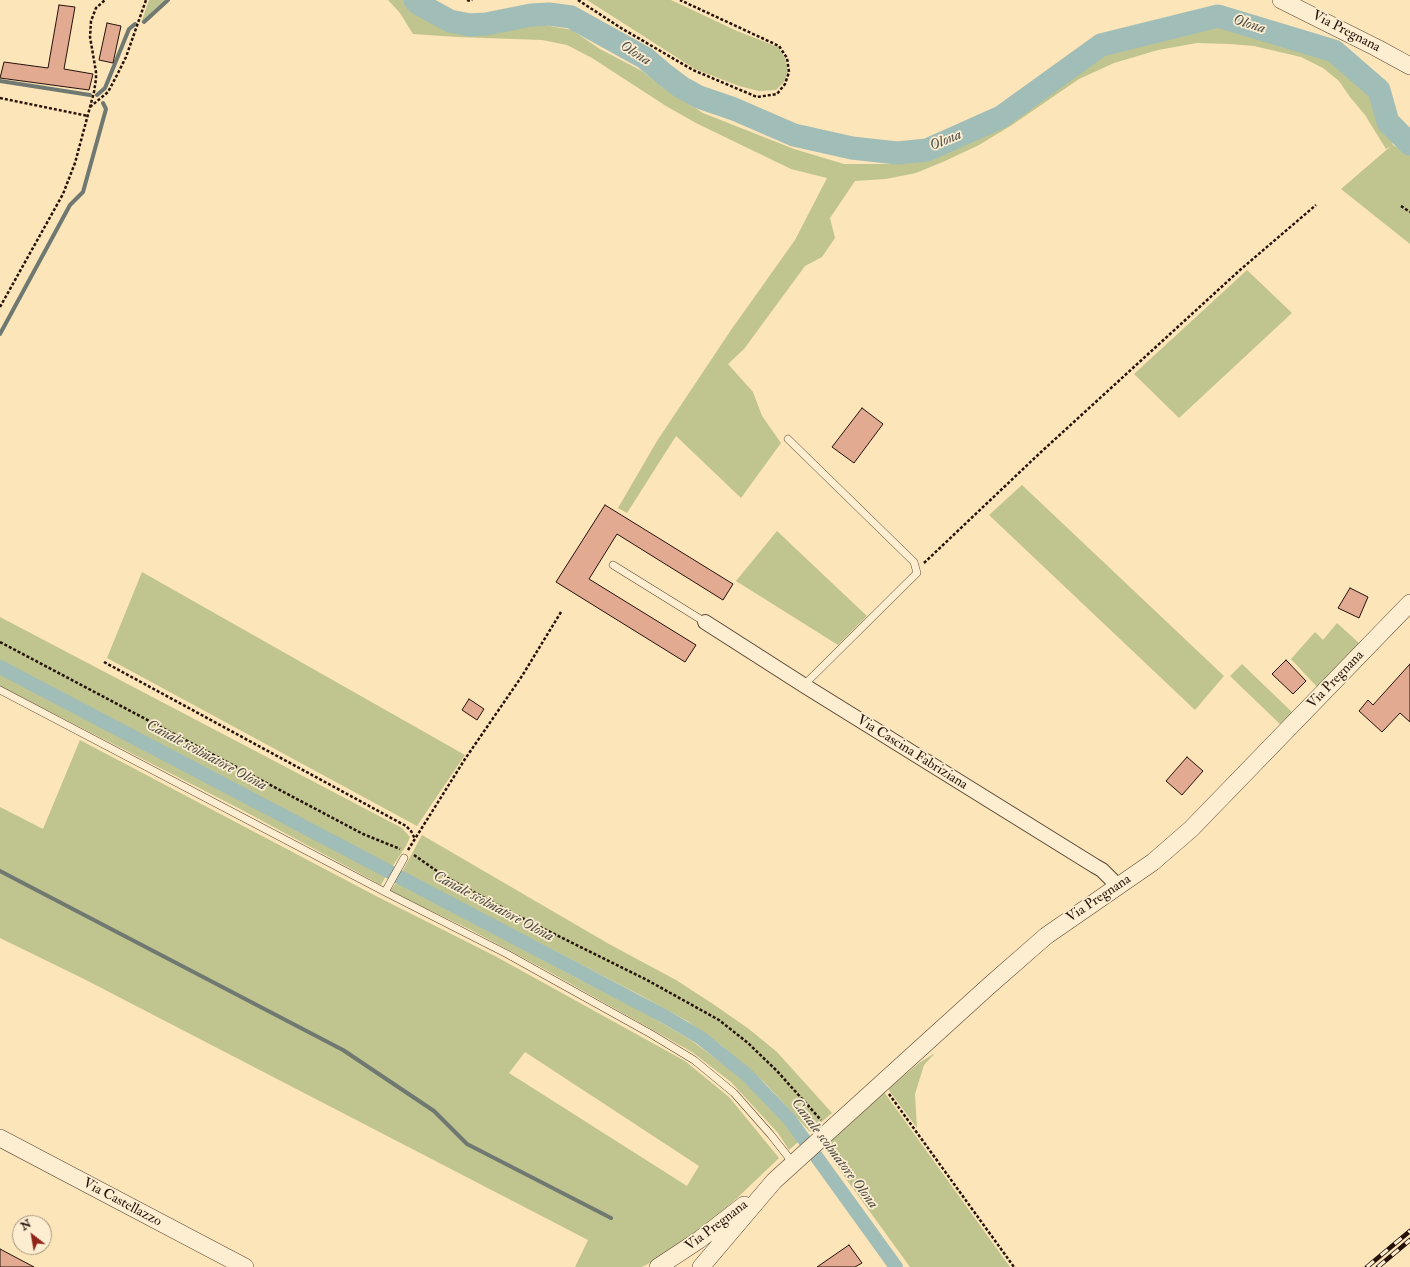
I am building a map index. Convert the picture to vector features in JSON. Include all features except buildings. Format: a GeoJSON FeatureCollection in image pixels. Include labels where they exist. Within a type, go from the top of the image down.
{"type":"FeatureCollection","features":[{"type":"Feature","properties":{"kind":"street","name":"Via Pregnana"},"geometry":{"type":"LineString","coordinates":[[1280,0],[1370,44],[1410,66]]}},
{"type":"Feature","properties":{"kind":"street","name":"Via Pregnana"},"geometry":{"type":"LineString","coordinates":[[658,1267],[700,1240],[774,1181],[1046,936],[1153,862],[1191,829],[1410,602]]}},
{"type":"Feature","properties":{"kind":"street","name":"Via Cascina Fabriziana"},"geometry":{"type":"LineString","coordinates":[[705,622],[805,686],[1095,866],[1118,886]]}},
{"type":"Feature","properties":{"kind":"street","name":"Via Castellazzo"},"geometry":{"type":"LineString","coordinates":[[0,1138],[244,1267]]}},
{"type":"Feature","properties":{"kind":"street","name":"Via Pregnana"},"geometry":{"type":"LineString","coordinates":[[701,1267],[774,1181]]}},
{"type":"Feature","properties":{"kind":"lane"},"geometry":{"type":"LineString","coordinates":[[788,438],[914,562],[917,573],[809,680],[805,686]]}},
{"type":"Feature","properties":{"kind":"lane"},"geometry":{"type":"LineString","coordinates":[[613,565],[705,622]]}},
{"type":"Feature","properties":{"kind":"lane"},"geometry":{"type":"LineString","coordinates":[[0,690],[507,954],[651,1034],[694,1060],[734,1093],[771,1135],[796,1160]]}},
{"type":"Feature","properties":{"kind":"lane"},"geometry":{"type":"LineString","coordinates":[[385,891],[404,858]]}},
{"type":"Feature","properties":{"kind":"path"},"geometry":{"type":"LineString","coordinates":[[0,307],[63,194],[75,163],[94,92],[96,72],[90,37],[91,21],[96,8],[105,0]]}},
{"type":"Feature","properties":{"kind":"path"},"geometry":{"type":"LineString","coordinates":[[89,108],[108,92],[117,75],[126,57],[146,0]]}},
{"type":"Feature","properties":{"kind":"path"},"geometry":{"type":"LineString","coordinates":[[467,0],[477,0]]}},
{"type":"Feature","properties":{"kind":"path"},"geometry":{"type":"LineString","coordinates":[[578,0],[621,28],[693,70],[757,97],[777,94],[786,84],[789,72],[787,58],[779,46],[680,0]]}},
{"type":"Feature","properties":{"kind":"path"},"geometry":{"type":"LineString","coordinates":[[0,98],[88,116]]}},
{"type":"Feature","properties":{"kind":"path"},"geometry":{"type":"LineString","coordinates":[[917,573],[929,558],[1041,452],[1240,270],[1316,205]]}},
{"type":"Feature","properties":{"kind":"path"},"geometry":{"type":"LineString","coordinates":[[1401,206],[1410,212]]}},
{"type":"Feature","properties":{"kind":"path"},"geometry":{"type":"LineString","coordinates":[[408,851],[465,760],[522,676],[561,612]]}},
{"type":"Feature","properties":{"kind":"path"},"geometry":{"type":"LineString","coordinates":[[0,642],[363,834],[390,846],[408,851],[444,876],[518,916],[647,980],[718,1020],[748,1043],[777,1071],[826,1133]]}},
{"type":"Feature","properties":{"kind":"path"},"geometry":{"type":"LineString","coordinates":[[104,662],[406,826],[411,831],[415,839]]}},
{"type":"Feature","properties":{"kind":"path"},"geometry":{"type":"LineString","coordinates":[[882,1084],[1014,1267]]}},
{"type":"Feature","properties":{"kind":"green space"},"geometry":{"type":"Polygon","coordinates":[[[149,0],[166,0],[141,23],[149,0]]]}},
{"type":"Feature","properties":{"kind":"green space"},"geometry":{"type":"Polygon","coordinates":[[[388,0],[405,0],[420,16],[447,30],[492,33],[503,26],[539,24],[572,30],[600,49],[642,71],[662,87],[703,113],[794,149],[844,164],[896,164],[927,160],[1006,121],[1105,53],[1220,25],[1333,58],[1375,95],[1381,123],[1389,133],[1393,145],[1410,155],[1410,244],[1341,189],[1391,146],[1386,149],[1365,115],[1339,81],[1323,68],[1301,57],[1254,46],[1197,43],[1158,50],[1114,63],[1079,79],[1012,125],[979,145],[945,161],[916,173],[886,179],[855,181],[830,218],[835,238],[822,257],[805,266],[744,349],[728,364],[753,392],[762,416],[781,443],[741,498],[676,436],[627,513],[618,508],[657,441],[731,330],[795,240],[827,178],[791,169],[696,123],[666,106],[592,58],[567,45],[542,40],[413,34],[400,13],[388,0]]]}},
{"type":"Feature","properties":{"kind":"green space"},"geometry":{"type":"Polygon","coordinates":[[[587,0],[671,0],[737,31],[778,47],[785,58],[788,71],[784,82],[776,90],[759,91],[739,86],[695,69],[587,0]]]}},
{"type":"Feature","properties":{"kind":"green space"},"geometry":{"type":"Polygon","coordinates":[[[1247,270],[1292,313],[1179,418],[1134,374],[1247,270]]]}},
{"type":"Feature","properties":{"kind":"green space"},"geometry":{"type":"Polygon","coordinates":[[[1022,485],[1224,676],[1195,710],[989,515],[1022,485]]]}},
{"type":"Feature","properties":{"kind":"green space"},"geometry":{"type":"Polygon","coordinates":[[[777,531],[867,616],[838,645],[736,581],[777,531]]]}},
{"type":"Feature","properties":{"kind":"green space"},"geometry":{"type":"Polygon","coordinates":[[[142,572],[465,755],[417,826],[107,658],[142,572]]]}},
{"type":"Feature","properties":{"kind":"green space"},"geometry":{"type":"Polygon","coordinates":[[[0,617],[402,828],[410,837],[406,846],[392,867],[322,829],[245,791],[0,660],[0,617]]]}},
{"type":"Feature","properties":{"kind":"green space"},"geometry":{"type":"Polygon","coordinates":[[[1337,623],[1360,644],[1319,689],[1291,659],[1315,632],[1323,640],[1337,623]]]}},
{"type":"Feature","properties":{"kind":"green space"},"geometry":{"type":"Polygon","coordinates":[[[1242,664],[1294,714],[1282,726],[1230,676],[1242,664]]]}},
{"type":"Feature","properties":{"kind":"green space"},"geometry":{"type":"Polygon","coordinates":[[[0,674],[282,822],[387,874],[381,885],[242,810],[0,686],[0,674]]]}},
{"type":"Feature","properties":{"kind":"green space"},"geometry":{"type":"Polygon","coordinates":[[[80,740],[376,896],[495,956],[685,1061],[729,1097],[779,1158],[735,1200],[690,1238],[646,1265],[641,1267],[575,1267],[588,1240],[84,979],[0,938],[0,807],[43,829],[80,740]],[[525,1052],[509,1073],[687,1186],[699,1166],[525,1052]]]}},
{"type":"Feature","properties":{"kind":"green space"},"geometry":{"type":"Polygon","coordinates":[[[422,835],[609,944],[676,980],[713,1004],[749,1029],[777,1052],[832,1113],[810,1132],[764,1082],[721,1045],[687,1021],[642,996],[402,872],[422,835]]]}},
{"type":"Feature","properties":{"kind":"green space"},"geometry":{"type":"Polygon","coordinates":[[[397,882],[645,1013],[692,1041],[739,1076],[784,1123],[798,1142],[789,1150],[778,1133],[731,1082],[692,1052],[546,970],[471,930],[390,891],[397,882]]]}},
{"type":"Feature","properties":{"kind":"green space"},"geometry":{"type":"Polygon","coordinates":[[[935,1053],[924,1065],[915,1094],[917,1128],[888,1089],[919,1063],[935,1053]]]}},
{"type":"Feature","properties":{"kind":"green space"},"geometry":{"type":"Polygon","coordinates":[[[884,1092],[1010,1267],[910,1267],[823,1147],[884,1092]]]}},
{"type":"Feature","properties":{"kind":"waterway"},"geometry":{"type":"LineString","coordinates":[[144,22],[168,0]]}},
{"type":"Feature","properties":{"kind":"waterway","name":"Olona"},"geometry":{"type":"LineString","coordinates":[[415,0],[419,4],[450,21],[470,25],[486,24],[531,15],[549,14],[571,17],[645,58],[681,87],[699,97],[734,109],[794,135],[852,148],[897,153],[927,150],[1001,117],[1101,45],[1218,16],[1334,51],[1379,90],[1388,122],[1410,144]]}},
{"type":"Feature","properties":{"kind":"waterway"},"geometry":{"type":"LineString","coordinates":[[97,95],[105,88],[129,29],[135,24]]}},
{"type":"Feature","properties":{"kind":"waterway"},"geometry":{"type":"LineString","coordinates":[[0,81],[90,95]]}},
{"type":"Feature","properties":{"kind":"waterway"},"geometry":{"type":"LineString","coordinates":[[0,334],[70,205],[83,192],[106,109],[103,103]]}},
{"type":"Feature","properties":{"kind":"waterway","name":"Canale scolmatore Olona"},"geometry":{"type":"LineString","coordinates":[[0,667],[664,1016],[701,1038],[747,1075],[790,1120],[896,1267]]}},
{"type":"Feature","properties":{"kind":"waterway"},"geometry":{"type":"LineString","coordinates":[[0,871],[343,1050],[434,1111],[467,1144],[611,1218]]}},
{"type":"Feature","properties":{"kind":"railway"},"geometry":{"type":"LineString","coordinates":[[1367,1267],[1410,1231]]}},
{"type":"Feature","properties":{"kind":"railway"},"geometry":{"type":"LineString","coordinates":[[1378,1267],[1410,1240]]}}]}
